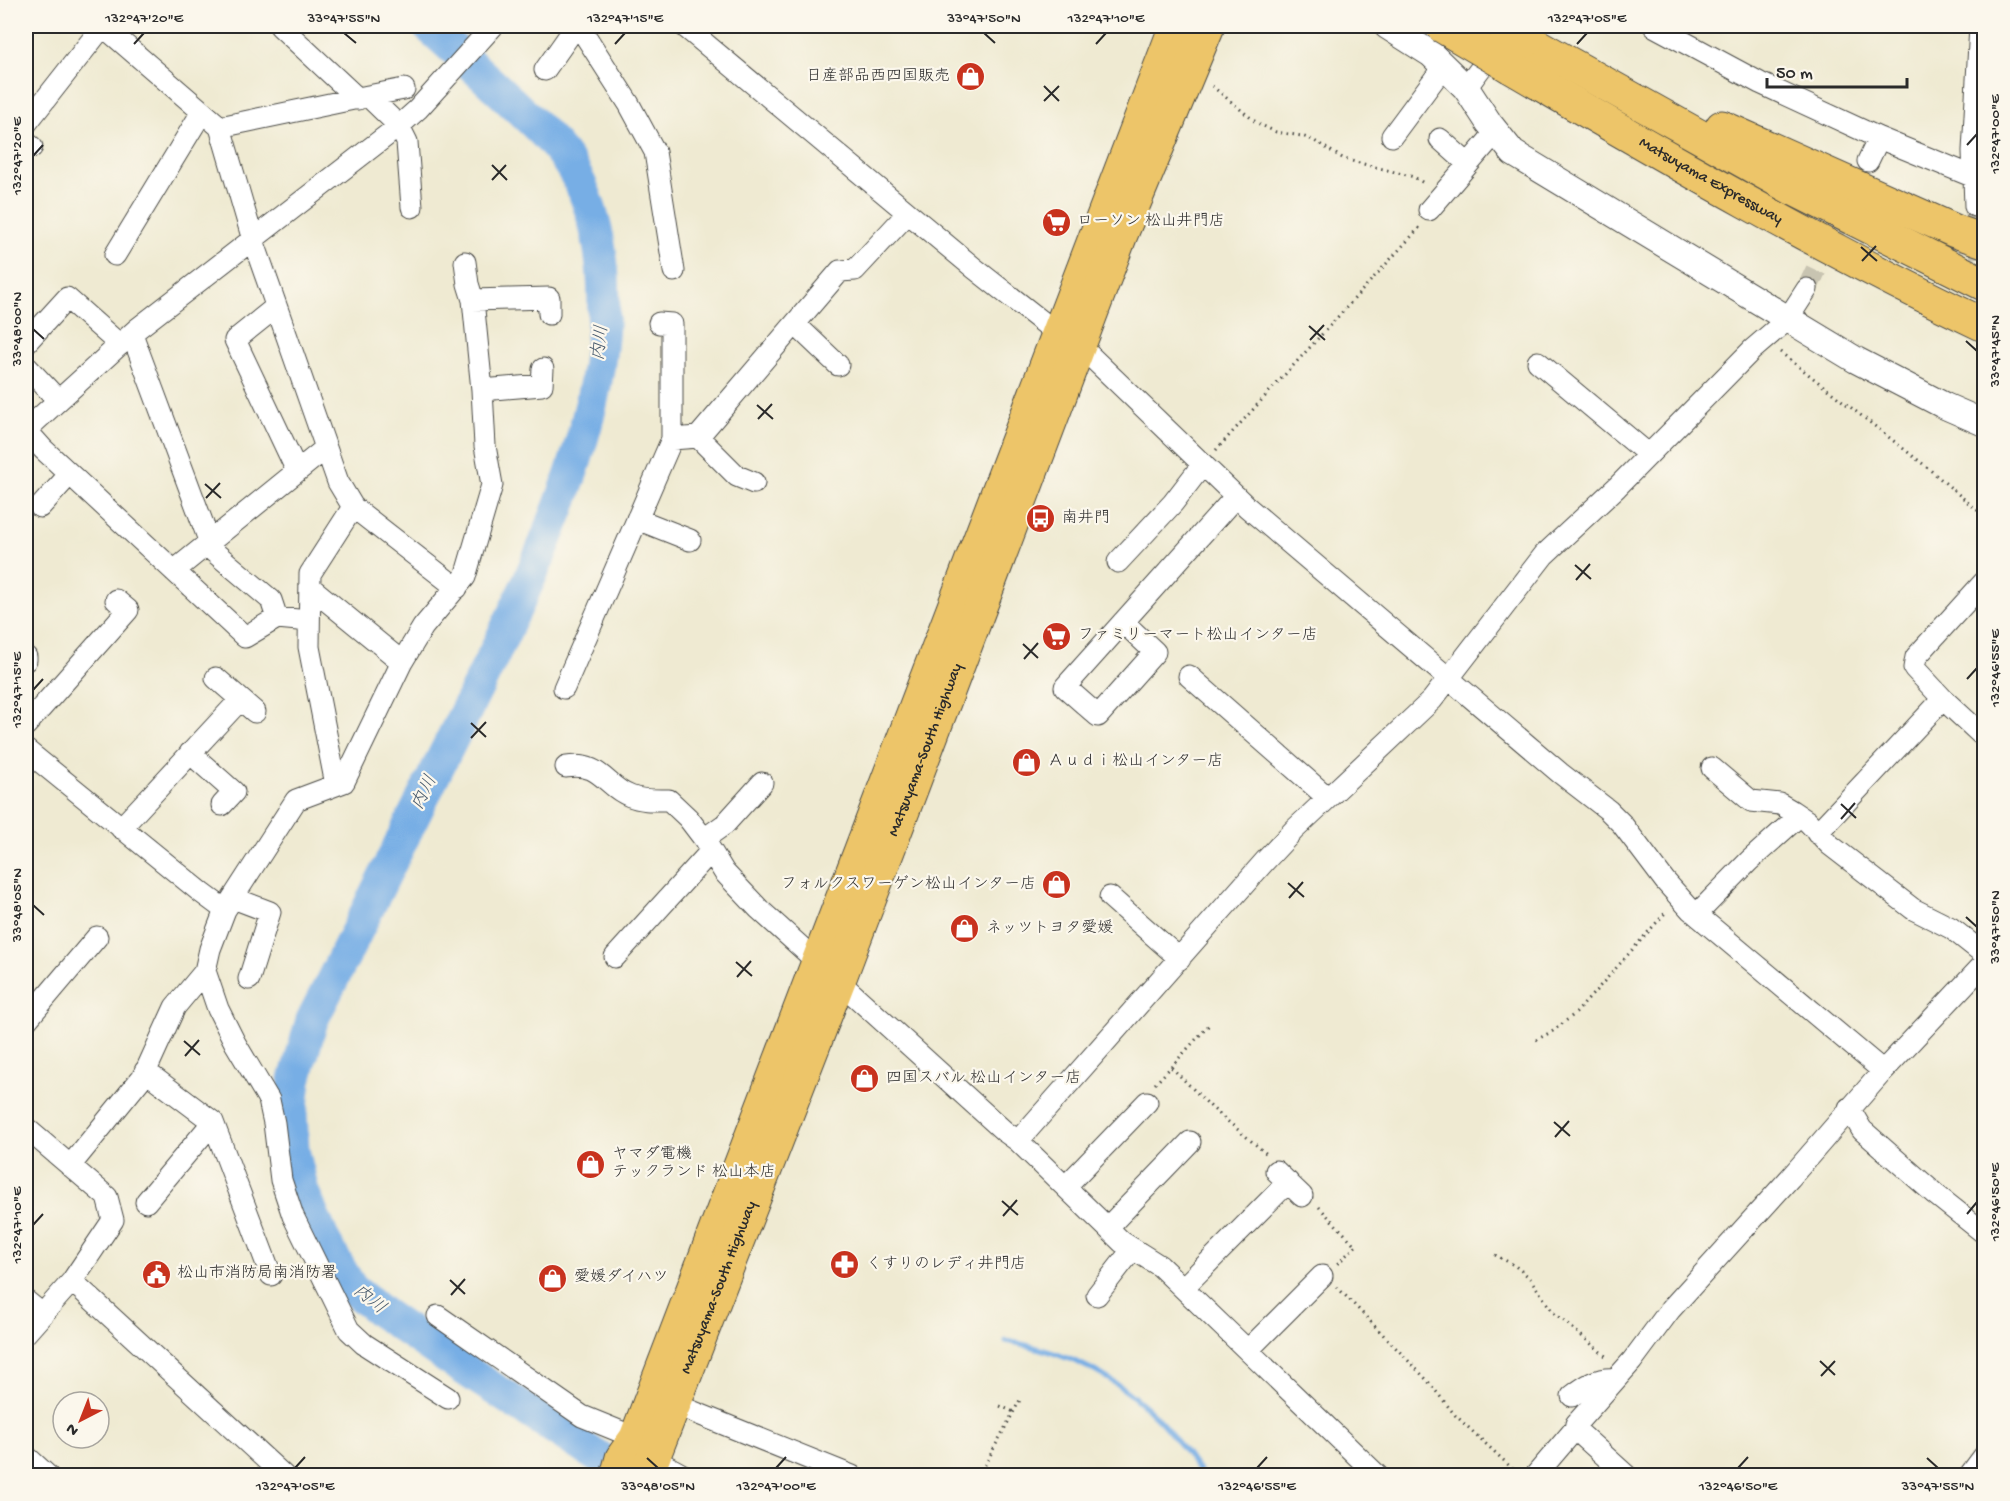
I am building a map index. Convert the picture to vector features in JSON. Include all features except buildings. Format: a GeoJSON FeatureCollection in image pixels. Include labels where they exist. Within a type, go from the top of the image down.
{"type":"FeatureCollection","features":[{"type":"Feature","properties":{"kind":"highway","name":"Matsuyama Expressway"},"geometry":{"type":"LineString","coordinates":[[1442,26],[1516,36],[1792,188],[1984,284]]}},
{"type":"Feature","properties":{"kind":"highway","name":"Matsuyama-South Highway"},"geometry":{"type":"LineString","coordinates":[[637,1463],[662,1399],[738,1241],[828,971],[1069,340],[1120,237],[1184,32]]}},
{"type":"Feature","properties":{"kind":"highway","name":"Matsuyama Expressway"},"geometry":{"type":"LineString","coordinates":[[1516,36],[1774,218],[1903,286],[1984,325]]}},
{"type":"Feature","properties":{"kind":"highway"},"geometry":{"type":"LineString","coordinates":[[1516,36],[1955,231],[1984,241]]}},
{"type":"Feature","properties":{"kind":"street"},"geometry":{"type":"LineString","coordinates":[[26,124],[42,90],[103,26],[220,127],[253,240],[338,482],[353,507],[457,588]]}},
{"type":"Feature","properties":{"kind":"street"},"geometry":{"type":"LineString","coordinates":[[280,26],[399,126],[407,142],[412,207]]}},
{"type":"Feature","properties":{"kind":"street"},"geometry":{"type":"LineString","coordinates":[[545,70],[578,26],[629,104],[655,152],[674,271]]}},
{"type":"Feature","properties":{"kind":"street"},"geometry":{"type":"LineString","coordinates":[[684,26],[974,268],[1069,340],[1236,496],[1448,679],[1608,810],[1622,824],[1680,897],[1697,914],[1883,1071]]}},
{"type":"Feature","properties":{"kind":"street"},"geometry":{"type":"LineString","coordinates":[[1387,26],[1431,54],[1466,88],[1513,153],[1856,360],[1945,406],[1984,423]]}},
{"type":"Feature","properties":{"kind":"street"},"geometry":{"type":"LineString","coordinates":[[1654,26],[1760,83],[1879,138],[1980,179]]}},
{"type":"Feature","properties":{"kind":"street"},"geometry":{"type":"LineString","coordinates":[[1975,206],[1980,179],[1973,152],[1980,26]]}},
{"type":"Feature","properties":{"kind":"street"},"geometry":{"type":"LineString","coordinates":[[309,621],[277,618],[244,637],[26,430],[126,340],[399,126],[418,109],[487,33]]}},
{"type":"Feature","properties":{"kind":"street"},"geometry":{"type":"LineString","coordinates":[[1466,88],[1516,36]]}},
{"type":"Feature","properties":{"kind":"street"},"geometry":{"type":"LineString","coordinates":[[1392,136],[1444,66]]}},
{"type":"Feature","properties":{"kind":"street"},"geometry":{"type":"LineString","coordinates":[[220,127],[404,89]]}},
{"type":"Feature","properties":{"kind":"street"},"geometry":{"type":"LineString","coordinates":[[116,255],[202,112]]}},
{"type":"Feature","properties":{"kind":"street"},"geometry":{"type":"LineString","coordinates":[[1435,203],[1496,132]]}},
{"type":"Feature","properties":{"kind":"street"},"geometry":{"type":"LineString","coordinates":[[1868,161],[1879,138]]}},
{"type":"Feature","properties":{"kind":"street"},"geometry":{"type":"LineString","coordinates":[[1440,139],[1468,164]]}},
{"type":"Feature","properties":{"kind":"street"},"geometry":{"type":"LineString","coordinates":[[672,439],[698,437],[840,271],[855,270],[908,213]]}},
{"type":"Feature","properties":{"kind":"street"},"geometry":{"type":"LineString","coordinates":[[70,1166],[145,1071],[175,1007],[205,971],[210,949],[229,904],[296,800],[344,782],[402,662],[423,627],[465,577],[492,485],[485,446],[473,300],[465,262]]}},
{"type":"Feature","properties":{"kind":"street"},"geometry":{"type":"LineString","coordinates":[[1018,1141],[1265,861],[1328,798],[1412,720],[1448,679],[1544,555],[1617,487],[1764,339],[1787,320],[1807,289]]}},
{"type":"Feature","properties":{"kind":"street"},"geometry":{"type":"LineString","coordinates":[[26,343],[68,298],[126,340],[213,551],[271,600],[277,618]]}},
{"type":"Feature","properties":{"kind":"street"},"geometry":{"type":"LineString","coordinates":[[473,300],[549,298],[549,314]]}},
{"type":"Feature","properties":{"kind":"street"},"geometry":{"type":"LineString","coordinates":[[276,307],[236,340],[297,471]]}},
{"type":"Feature","properties":{"kind":"street"},"geometry":{"type":"LineString","coordinates":[[564,688],[672,439],[672,324],[659,323]]}},
{"type":"Feature","properties":{"kind":"street"},"geometry":{"type":"LineString","coordinates":[[795,324],[838,365]]}},
{"type":"Feature","properties":{"kind":"street"},"geometry":{"type":"LineString","coordinates":[[1538,362],[1648,454]]}},
{"type":"Feature","properties":{"kind":"street"},"geometry":{"type":"LineString","coordinates":[[26,366],[58,400]]}},
{"type":"Feature","properties":{"kind":"street"},"geometry":{"type":"LineString","coordinates":[[482,390],[542,385],[543,369]]}},
{"type":"Feature","properties":{"kind":"street"},"geometry":{"type":"LineString","coordinates":[[698,437],[737,476],[754,483]]}},
{"type":"Feature","properties":{"kind":"street"},"geometry":{"type":"LineString","coordinates":[[174,572],[326,448]]}},
{"type":"Feature","properties":{"kind":"street"},"geometry":{"type":"LineString","coordinates":[[1118,562],[1173,502],[1203,464]]}},
{"type":"Feature","properties":{"kind":"street"},"geometry":{"type":"LineString","coordinates":[[40,507],[70,474]]}},
{"type":"Feature","properties":{"kind":"street"},"geometry":{"type":"LineString","coordinates":[[1122,622],[1236,496]]}},
{"type":"Feature","properties":{"kind":"street"},"geometry":{"type":"LineString","coordinates":[[336,785],[309,647],[310,574],[353,507]]}},
{"type":"Feature","properties":{"kind":"street"},"geometry":{"type":"LineString","coordinates":[[637,519],[690,540]]}},
{"type":"Feature","properties":{"kind":"street"},"geometry":{"type":"LineString","coordinates":[[1984,582],[1916,657],[1914,668],[1984,737]]}},
{"type":"Feature","properties":{"kind":"street"},"geometry":{"type":"LineString","coordinates":[[310,587],[402,662]]}},
{"type":"Feature","properties":{"kind":"street"},"geometry":{"type":"LineString","coordinates":[[26,725],[78,679],[128,610],[116,600]]}},
{"type":"Feature","properties":{"kind":"street"},"geometry":{"type":"LineString","coordinates":[[1189,676],[1328,798]]}},
{"type":"Feature","properties":{"kind":"street"},"geometry":{"type":"LineString","coordinates":[[121,828],[190,753],[248,706],[216,678]]}},
{"type":"Feature","properties":{"kind":"street"},"geometry":{"type":"LineString","coordinates":[[1817,833],[1943,699]]}},
{"type":"Feature","properties":{"kind":"street"},"geometry":{"type":"LineString","coordinates":[[190,753],[234,792],[222,805]]}},
{"type":"Feature","properties":{"kind":"street"},"geometry":{"type":"LineString","coordinates":[[28,756],[202,893],[229,904],[270,912],[249,979]]}},
{"type":"Feature","properties":{"kind":"street"},"geometry":{"type":"LineString","coordinates":[[566,767],[576,765],[592,769],[629,796],[648,800],[669,800],[688,818],[724,872],[759,909],[1004,1131],[1018,1141],[1132,1250],[1160,1266],[1340,1442],[1378,1476]]}},
{"type":"Feature","properties":{"kind":"street"},"geometry":{"type":"LineString","coordinates":[[1712,768],[1751,801],[1780,804],[1799,816],[1912,909],[1951,928],[1984,954]]}},
{"type":"Feature","properties":{"kind":"street"},"geometry":{"type":"LineString","coordinates":[[615,957],[707,845],[762,783]]}},
{"type":"Feature","properties":{"kind":"street"},"geometry":{"type":"LineString","coordinates":[[1697,914],[1749,861],[1799,816]]}},
{"type":"Feature","properties":{"kind":"street"},"geometry":{"type":"LineString","coordinates":[[1110,897],[1180,959]]}},
{"type":"Feature","properties":{"kind":"street"},"geometry":{"type":"LineString","coordinates":[[26,1021],[97,937]]}},
{"type":"Feature","properties":{"kind":"street"},"geometry":{"type":"LineString","coordinates":[[1535,1476],[1670,1310],[1790,1178],[1849,1108],[1984,964]]}},
{"type":"Feature","properties":{"kind":"street"},"geometry":{"type":"LineString","coordinates":[[205,971],[218,1009],[234,1043],[268,1100],[274,1123],[281,1180],[293,1216],[349,1330],[364,1344],[448,1398]]}},
{"type":"Feature","properties":{"kind":"street"},"geometry":{"type":"LineString","coordinates":[[145,1071],[213,1122],[271,1275]]}},
{"type":"Feature","properties":{"kind":"street"},"geometry":{"type":"LineString","coordinates":[[1066,1186],[1148,1102]]}},
{"type":"Feature","properties":{"kind":"street"},"geometry":{"type":"LineString","coordinates":[[1849,1108],[1862,1130],[1935,1194],[1984,1233]]}},
{"type":"Feature","properties":{"kind":"street"},"geometry":{"type":"LineString","coordinates":[[146,1202],[213,1122]]}},
{"type":"Feature","properties":{"kind":"street"},"geometry":{"type":"LineString","coordinates":[[26,1128],[107,1197],[113,1220],[72,1281],[26,1333]]}},
{"type":"Feature","properties":{"kind":"street"},"geometry":{"type":"LineString","coordinates":[[1108,1227],[1190,1142]]}},
{"type":"Feature","properties":{"kind":"street"},"geometry":{"type":"LineString","coordinates":[[1183,1288],[1288,1183]]}},
{"type":"Feature","properties":{"kind":"street"},"geometry":{"type":"LineString","coordinates":[[1097,1295],[1132,1250]]}},
{"type":"Feature","properties":{"kind":"street"},"geometry":{"type":"LineString","coordinates":[[1248,1350],[1323,1275]]}},
{"type":"Feature","properties":{"kind":"street"},"geometry":{"type":"LineString","coordinates":[[72,1281],[284,1476]]}},
{"type":"Feature","properties":{"kind":"street"},"geometry":{"type":"LineString","coordinates":[[26,1301],[42,1314]]}},
{"type":"Feature","properties":{"kind":"street"},"geometry":{"type":"LineString","coordinates":[[438,1316],[582,1416],[637,1463],[685,1476]]}},
{"type":"Feature","properties":{"kind":"street"},"geometry":{"type":"LineString","coordinates":[[1572,1396],[1583,1387],[1596,1381],[1619,1375]]}},
{"type":"Feature","properties":{"kind":"street"},"geometry":{"type":"LineString","coordinates":[[662,1399],[852,1476]]}},
{"type":"Feature","properties":{"kind":"street"},"geometry":{"type":"LineString","coordinates":[[1575,1429],[1627,1476]]}},
{"type":"Feature","properties":{"kind":"street"},"geometry":{"type":"LineString","coordinates":[[26,1456],[48,1476]]}},
{"type":"Feature","properties":{"kind":"street"},"geometry":{"type":"LineString","coordinates":[[1969,1476],[1984,1456]]}},
{"type":"Feature","properties":{"kind":"path"},"geometry":{"type":"LineString","coordinates":[[1203,464],[1429,217],[1435,203],[1414,177],[1344,159],[1313,140],[1276,132],[1257,123],[1207,83]]}},
{"type":"Feature","properties":{"kind":"path"},"geometry":{"type":"LineString","coordinates":[[1764,339],[1923,464],[1984,516]]}},
{"type":"Feature","properties":{"kind":"path"},"geometry":{"type":"LineString","coordinates":[[1536,1040],[1553,1031],[1576,1013],[1680,897]]}},
{"type":"Feature","properties":{"kind":"path"},"geometry":{"type":"LineString","coordinates":[[1148,1102],[1149,1090],[1209,1025]]}},
{"type":"Feature","properties":{"kind":"path"},"geometry":{"type":"LineString","coordinates":[[1171,1066],[1212,1107],[1275,1161],[1288,1183],[1311,1199],[1356,1246],[1323,1275],[1427,1380],[1455,1415],[1519,1476]]}},
{"type":"Feature","properties":{"kind":"path"},"geometry":{"type":"LineString","coordinates":[[1496,1255],[1529,1277],[1553,1312],[1619,1375]]}},
{"type":"Feature","properties":{"kind":"path"},"geometry":{"type":"LineString","coordinates":[[979,1476],[1020,1400]]}},
{"type":"Feature","properties":{"kind":"path"},"geometry":{"type":"LineString","coordinates":[[1000,1407],[1014,1412]]}},
{"type":"Feature","properties":{"kind":"waterway","name":"内川"},"geometry":{"type":"LineString","coordinates":[[428,26],[535,125],[556,146],[573,170],[580,183],[600,249],[603,320],[594,393],[574,467],[546,540],[483,677],[312,1020],[295,1080],[291,1114],[293,1150],[303,1192],[325,1243],[352,1289],[447,1358],[627,1476]]}},
{"type":"Feature","properties":{"kind":"waterway"},"geometry":{"type":"LineString","coordinates":[[1006,1341],[1070,1359],[1127,1391],[1160,1421],[1203,1476]]}},
{"type":"Feature","properties":{"kind":"tunnel"},"geometry":{"type":"LineString","coordinates":[[1807,289],[1848,202]]}},
{"type":"Feature","properties":{"kind":"tunnel"},"geometry":{"type":"LineString","coordinates":[[1975,206],[1984,290]]}},
{"type":"Feature","properties":{"kind":"place","name":"日産部品西四国販売"},"geometry":{"type":"Point","coordinates":[971,77]}},
{"type":"Feature","properties":{"kind":"place","name":"ローソン 松山井門店"},"geometry":{"type":"Point","coordinates":[1056,222]}},
{"type":"Feature","properties":{"kind":"place","name":"南井門"},"geometry":{"type":"Point","coordinates":[1041,519]}},
{"type":"Feature","properties":{"kind":"place","name":"ファミリーマート松山インター店"},"geometry":{"type":"Point","coordinates":[1057,636]}},
{"type":"Feature","properties":{"kind":"place","name":"Ａｕｄｉ松山インター店"},"geometry":{"type":"Point","coordinates":[1027,762]}},
{"type":"Feature","properties":{"kind":"place","name":"フォルクスワーゲン松山インター店"},"geometry":{"type":"Point","coordinates":[1057,885]}},
{"type":"Feature","properties":{"kind":"place","name":"ネッツトヨタ愛媛"},"geometry":{"type":"Point","coordinates":[965,929]}},
{"type":"Feature","properties":{"kind":"place","name":"四国スバル 松山インター店"},"geometry":{"type":"Point","coordinates":[865,1079]}},
{"type":"Feature","properties":{"kind":"place","name":"ヤマダ電機 テックランド 松山本店"},"geometry":{"type":"Point","coordinates":[591,1164]}},
{"type":"Feature","properties":{"kind":"place","name":"くすりのレディ井門店"},"geometry":{"type":"Point","coordinates":[845,1265]}},
{"type":"Feature","properties":{"kind":"place","name":"松山市消防局南消防署"},"geometry":{"type":"Point","coordinates":[156,1274]}},
{"type":"Feature","properties":{"kind":"place","name":"愛媛ダイハツ"},"geometry":{"type":"Point","coordinates":[553,1278]}}]}
